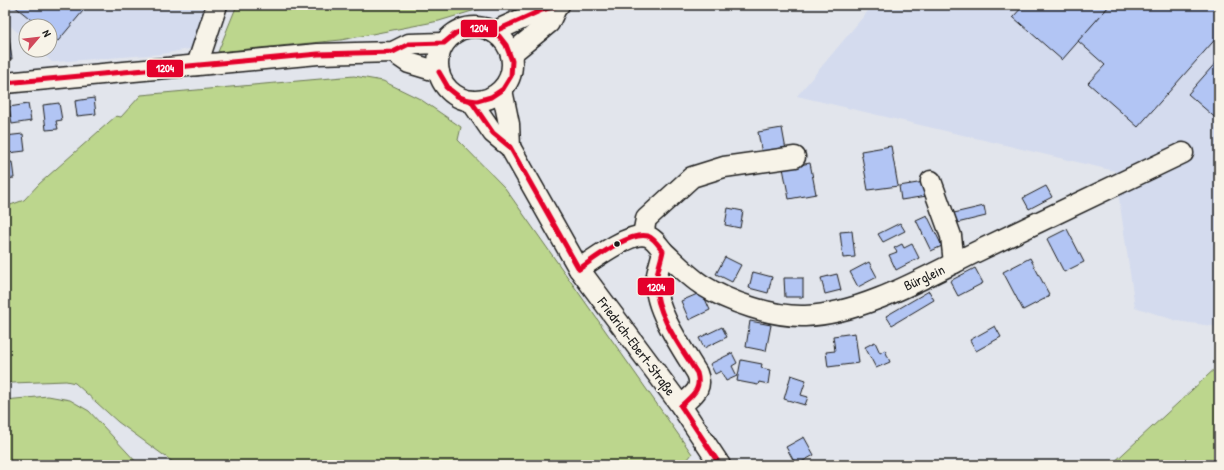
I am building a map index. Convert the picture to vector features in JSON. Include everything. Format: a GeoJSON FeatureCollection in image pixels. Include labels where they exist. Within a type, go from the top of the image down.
{"type":"FeatureCollection","features":[{"type":"Feature","properties":{"kind":"street"},"geometry":{"type":"LineString","coordinates":[[197,65],[218,5]]}},
{"type":"Feature","properties":{"kind":"street"},"geometry":{"type":"LineString","coordinates":[[493,32],[542,10],[558,6]]}},
{"type":"Feature","properties":{"kind":"street"},"geometry":{"type":"LineString","coordinates":[[511,54],[549,23],[558,6]]}},
{"type":"Feature","properties":{"kind":"street"},"geometry":{"type":"LineString","coordinates":[[470,28],[484,28],[493,32],[504,41],[511,54],[512,67],[507,84],[502,90],[487,100],[470,101],[461,99],[446,87],[439,72],[439,56],[446,41],[456,32],[470,28]]}},
{"type":"Feature","properties":{"kind":"street"},"geometry":{"type":"LineString","coordinates":[[5,84],[318,54],[393,52],[409,44],[446,41]]}},
{"type":"Feature","properties":{"kind":"street"},"geometry":{"type":"LineString","coordinates":[[393,52],[409,63],[439,72]]}},
{"type":"Feature","properties":{"kind":"street"},"geometry":{"type":"LineString","coordinates":[[502,90],[509,124],[510,147]]}},
{"type":"Feature","properties":{"kind":"street"},"geometry":{"type":"LineString","coordinates":[[470,101],[493,133],[510,147]]}},
{"type":"Feature","properties":{"kind":"street","name":"Friedrich-Ebert-Straße"},"geometry":{"type":"LineString","coordinates":[[510,147],[579,269],[681,406],[715,463]]}},
{"type":"Feature","properties":{"kind":"street","name":"Bürglein"},"geometry":{"type":"LineString","coordinates":[[643,235],[652,239],[663,251],[702,285],[722,296],[773,313],[804,316],[831,313],[856,306],[890,293],[1183,153]]}},
{"type":"Feature","properties":{"kind":"street"},"geometry":{"type":"LineString","coordinates":[[579,269],[620,243],[643,235],[646,219],[692,177],[724,167],[795,157]]}},
{"type":"Feature","properties":{"kind":"street"},"geometry":{"type":"LineString","coordinates":[[931,181],[951,236],[954,263]]}},
{"type":"Feature","properties":{"kind":"street"},"geometry":{"type":"LineString","coordinates":[[663,251],[656,282],[657,296],[666,320],[700,382],[698,390],[681,406]]}},
{"type":"Feature","properties":{"kind":"shaded area"},"geometry":{"type":"Polygon","coordinates":[[[5,5],[227,5],[211,47],[194,48],[162,54],[52,62],[47,58],[58,58],[58,18],[18,18],[18,33],[5,21],[5,5]]]}},
{"type":"Feature","properties":{"kind":"shaded area"},"geometry":{"type":"Polygon","coordinates":[[[873,5],[1219,5],[1219,327],[1177,321],[1135,307],[1115,171],[797,96],[873,5]]]}},
{"type":"Feature","properties":{"kind":"green space"},"geometry":{"type":"Polygon","coordinates":[[[237,5],[492,5],[439,21],[341,40],[218,52],[237,5]]]}},
{"type":"Feature","properties":{"kind":"green space"},"geometry":{"type":"Polygon","coordinates":[[[354,76],[383,81],[420,99],[461,127],[458,140],[505,188],[692,454],[683,465],[177,465],[118,422],[75,383],[66,381],[5,382],[5,207],[24,200],[39,184],[116,116],[121,117],[141,95],[354,76]]]}},
{"type":"Feature","properties":{"kind":"green space"},"geometry":{"type":"Polygon","coordinates":[[[1219,365],[1219,465],[1111,465],[1219,365]]]}},
{"type":"Feature","properties":{"kind":"green space"},"geometry":{"type":"Polygon","coordinates":[[[48,396],[70,400],[89,411],[139,465],[5,465],[5,400],[48,396]]]}},
{"type":"Feature","properties":{"kind":"building"},"geometry":{"type":"Polygon","coordinates":[[[13,5],[88,5],[58,41],[58,18],[29,18],[13,5]]]}},
{"type":"Feature","properties":{"kind":"building"},"geometry":{"type":"Polygon","coordinates":[[[1024,5],[1110,5],[1062,60],[1013,17],[1024,5]]]}},
{"type":"Feature","properties":{"kind":"building"},"geometry":{"type":"Polygon","coordinates":[[[1110,5],[1219,5],[1219,35],[1138,127],[1088,83],[1105,65],[1078,41],[1110,5]]]}},
{"type":"Feature","properties":{"kind":"building"},"geometry":{"type":"Polygon","coordinates":[[[9,37],[12,59],[5,59],[5,38],[9,37]]]}},
{"type":"Feature","properties":{"kind":"building"},"geometry":{"type":"Polygon","coordinates":[[[1219,59],[1219,121],[1188,94],[1219,59]]]}},
{"type":"Feature","properties":{"kind":"building"},"geometry":{"type":"Polygon","coordinates":[[[94,98],[96,114],[77,116],[75,101],[94,98]]]}},
{"type":"Feature","properties":{"kind":"building"},"geometry":{"type":"Polygon","coordinates":[[[59,103],[62,120],[56,121],[58,129],[46,130],[43,105],[59,103]]]}},
{"type":"Feature","properties":{"kind":"building"},"geometry":{"type":"Polygon","coordinates":[[[28,104],[31,121],[12,124],[9,107],[28,104]]]}},
{"type":"Feature","properties":{"kind":"building"},"geometry":{"type":"Polygon","coordinates":[[[782,128],[786,150],[762,154],[758,132],[782,128]]]}},
{"type":"Feature","properties":{"kind":"building"},"geometry":{"type":"Polygon","coordinates":[[[23,134],[25,151],[8,153],[5,136],[23,134]]]}},
{"type":"Feature","properties":{"kind":"building"},"geometry":{"type":"Polygon","coordinates":[[[891,146],[898,186],[868,190],[861,151],[891,146]]]}},
{"type":"Feature","properties":{"kind":"building"},"geometry":{"type":"Polygon","coordinates":[[[12,162],[14,178],[5,179],[5,163],[12,162]]]}},
{"type":"Feature","properties":{"kind":"building"},"geometry":{"type":"Polygon","coordinates":[[[810,163],[816,194],[789,199],[783,168],[810,163]]]}},
{"type":"Feature","properties":{"kind":"building"},"geometry":{"type":"Polygon","coordinates":[[[924,182],[927,196],[901,200],[899,186],[924,182]]]}},
{"type":"Feature","properties":{"kind":"building"},"geometry":{"type":"Polygon","coordinates":[[[1046,186],[1052,197],[1029,209],[1023,198],[1046,186]]]}},
{"type":"Feature","properties":{"kind":"building"},"geometry":{"type":"Polygon","coordinates":[[[984,206],[986,216],[957,223],[954,213],[984,206]]]}},
{"type":"Feature","properties":{"kind":"building"},"geometry":{"type":"Polygon","coordinates":[[[728,208],[743,211],[740,228],[725,225],[728,208]]]}},
{"type":"Feature","properties":{"kind":"building"},"geometry":{"type":"Polygon","coordinates":[[[927,215],[942,246],[931,251],[916,220],[927,215]]]}},
{"type":"Feature","properties":{"kind":"building"},"geometry":{"type":"Polygon","coordinates":[[[900,223],[905,231],[883,242],[878,234],[900,223]]]}},
{"type":"Feature","properties":{"kind":"building"},"geometry":{"type":"Polygon","coordinates":[[[1067,229],[1084,262],[1064,272],[1047,239],[1067,229]]]}},
{"type":"Feature","properties":{"kind":"building"},"geometry":{"type":"Polygon","coordinates":[[[852,231],[855,257],[843,258],[840,232],[852,231]]]}},
{"type":"Feature","properties":{"kind":"building"},"geometry":{"type":"Polygon","coordinates":[[[902,244],[904,248],[912,244],[919,258],[896,270],[889,255],[897,252],[894,248],[902,244]]]}},
{"type":"Feature","properties":{"kind":"building"},"geometry":{"type":"Polygon","coordinates":[[[725,257],[741,265],[732,282],[716,274],[725,257]]]}},
{"type":"Feature","properties":{"kind":"building"},"geometry":{"type":"Polygon","coordinates":[[[1030,258],[1050,296],[1023,310],[1003,272],[1030,258]]]}},
{"type":"Feature","properties":{"kind":"building"},"geometry":{"type":"Polygon","coordinates":[[[869,262],[877,277],[858,287],[850,272],[869,262]]]}},
{"type":"Feature","properties":{"kind":"building"},"geometry":{"type":"Polygon","coordinates":[[[975,268],[983,283],[958,296],[950,281],[975,268]]]}},
{"type":"Feature","properties":{"kind":"building"},"geometry":{"type":"Polygon","coordinates":[[[753,272],[772,277],[768,293],[749,288],[753,272]]]}},
{"type":"Feature","properties":{"kind":"building"},"geometry":{"type":"Polygon","coordinates":[[[837,274],[841,290],[825,294],[821,278],[837,274]]]}},
{"type":"Feature","properties":{"kind":"building"},"geometry":{"type":"Polygon","coordinates":[[[784,278],[803,278],[803,297],[785,297],[784,278]]]}},
{"type":"Feature","properties":{"kind":"building"},"geometry":{"type":"Polygon","coordinates":[[[929,291],[934,300],[892,325],[886,316],[929,291]]]}},
{"type":"Feature","properties":{"kind":"building"},"geometry":{"type":"Polygon","coordinates":[[[702,292],[710,310],[689,320],[681,301],[702,292]]]}},
{"type":"Feature","properties":{"kind":"building"},"geometry":{"type":"Polygon","coordinates":[[[750,321],[771,325],[766,351],[746,347],[750,321]]]}},
{"type":"Feature","properties":{"kind":"building"},"geometry":{"type":"Polygon","coordinates":[[[995,326],[1001,337],[976,351],[970,340],[995,326]]]}},
{"type":"Feature","properties":{"kind":"building"},"geometry":{"type":"Polygon","coordinates":[[[722,327],[727,337],[704,348],[699,338],[722,327]]]}},
{"type":"Feature","properties":{"kind":"building"},"geometry":{"type":"Polygon","coordinates":[[[855,333],[859,363],[828,367],[826,352],[835,351],[833,336],[855,333]]]}},
{"type":"Feature","properties":{"kind":"building"},"geometry":{"type":"Polygon","coordinates":[[[875,342],[880,353],[885,350],[890,362],[876,368],[865,347],[875,342]]]}},
{"type":"Feature","properties":{"kind":"building"},"geometry":{"type":"Polygon","coordinates":[[[732,353],[737,363],[732,366],[737,376],[726,381],[721,371],[715,374],[710,364],[732,353]]]}},
{"type":"Feature","properties":{"kind":"building"},"geometry":{"type":"Polygon","coordinates":[[[741,360],[762,364],[761,368],[770,370],[768,384],[759,382],[758,385],[737,381],[741,360]]]}},
{"type":"Feature","properties":{"kind":"building"},"geometry":{"type":"Polygon","coordinates":[[[791,375],[806,380],[801,395],[808,397],[805,405],[784,399],[791,375]]]}},
{"type":"Feature","properties":{"kind":"building"},"geometry":{"type":"Polygon","coordinates":[[[804,437],[814,455],[796,465],[786,447],[804,437]]]}},
{"type":"Feature","properties":{"kind":"transit line","name":"1204"},"geometry":{"type":"LineString","coordinates":[[464,29],[479,28],[493,32],[542,10],[559,5]]}},
{"type":"Feature","properties":{"kind":"transit line","name":"1204"},"geometry":{"type":"LineString","coordinates":[[5,83],[318,54],[393,52],[409,44],[444,43],[456,33],[471,28],[486,29],[499,36],[506,45],[512,61],[511,76],[503,89],[491,97],[477,101],[462,99],[449,89],[439,72]]}},
{"type":"Feature","properties":{"kind":"transit line","name":"1204"},"geometry":{"type":"LineString","coordinates":[[446,87],[457,96],[471,101],[493,133],[510,147],[579,269]]}},
{"type":"Feature","properties":{"kind":"transit line","name":"1204"},"geometry":{"type":"LineString","coordinates":[[579,269],[612,247],[631,238],[640,236],[650,237],[663,251],[656,281],[659,305],[676,341],[697,373],[698,379],[695,392],[681,406]]}},
{"type":"Feature","properties":{"kind":"transit line","name":"1204"},"geometry":{"type":"LineString","coordinates":[[681,406],[720,465]]}}]}
